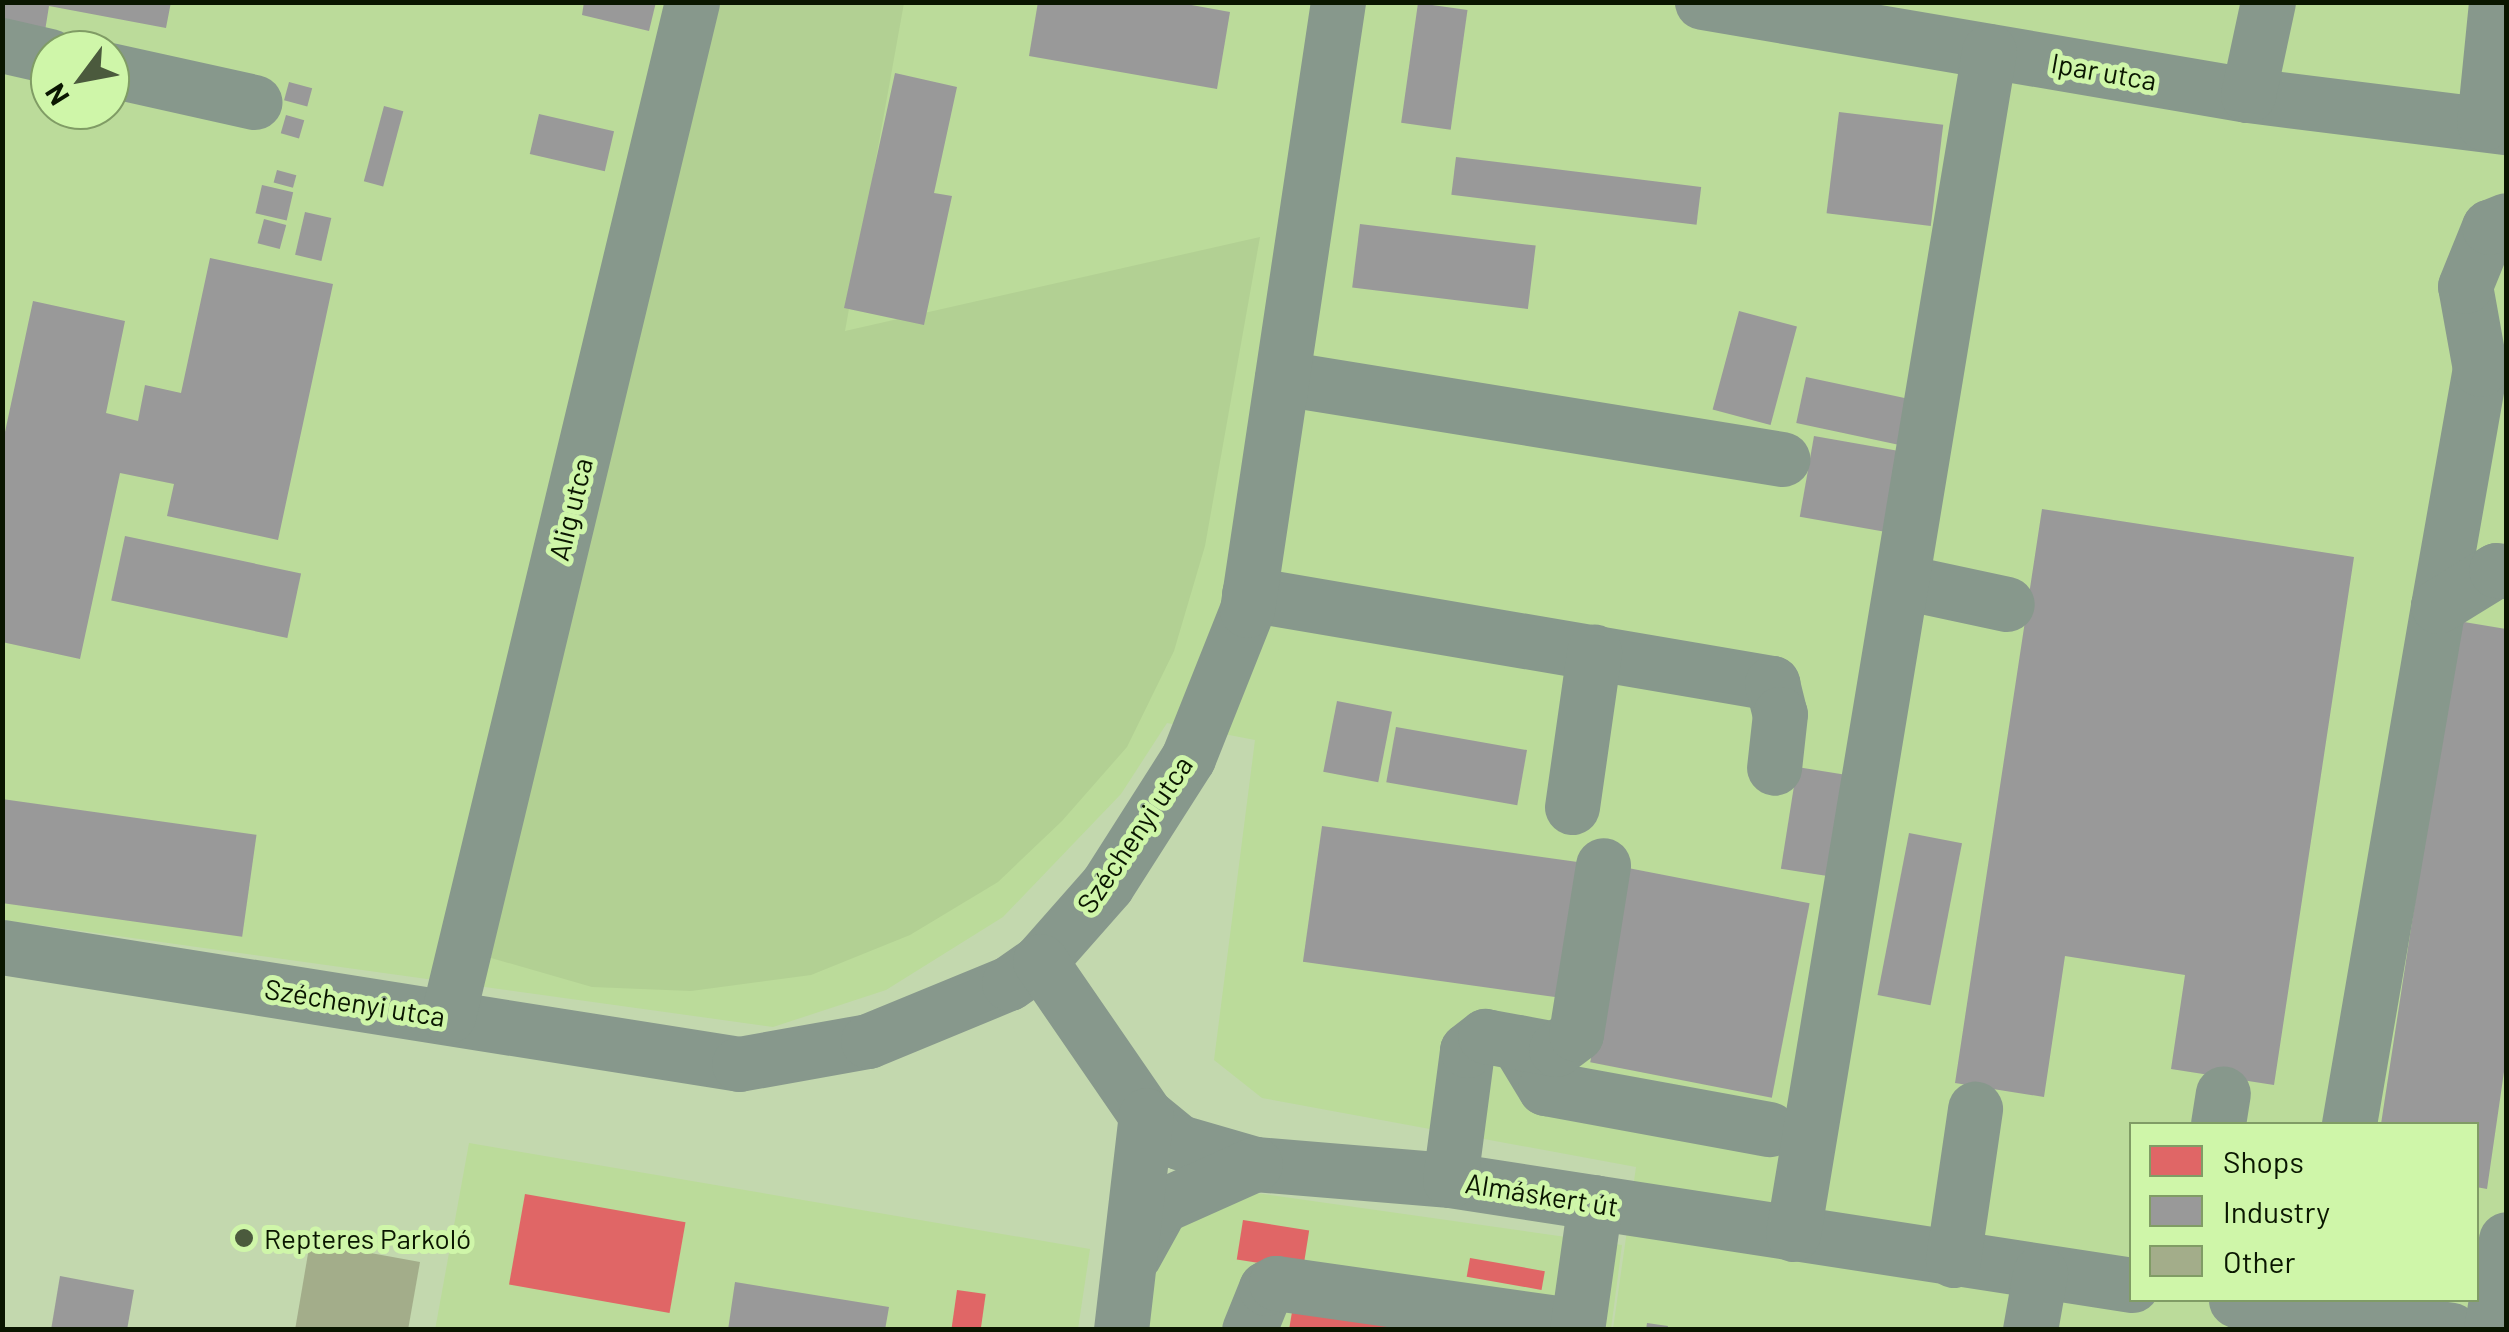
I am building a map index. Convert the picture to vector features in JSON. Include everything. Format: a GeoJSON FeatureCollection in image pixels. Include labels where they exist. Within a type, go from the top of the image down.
{"type":"FeatureCollection","features":[{"type":"Feature","properties":{"kind":"street","name":"Alig utca"},"geometry":{"type":"LineString","coordinates":[[448,1016],[692,2]]}},
{"type":"Feature","properties":{"kind":"street","name":"Széchenyi utca"},"geometry":{"type":"LineString","coordinates":[[2,947],[758,1062],[868,1042],[1008,983],[1040,961],[1106,885],[1188,758],[1249,594],[1338,2]]}},
{"type":"Feature","properties":{"kind":"street"},"geometry":{"type":"LineString","coordinates":[[2248,95],[2268,2]]}},
{"type":"Feature","properties":{"kind":"street"},"geometry":{"type":"LineString","coordinates":[[2495,125],[2496,2]]}},
{"type":"Feature","properties":{"kind":"street","name":"Ipar utca"},"geometry":{"type":"LineString","coordinates":[[1714,4],[1974,34],[2248,95],[2495,125]]}},
{"type":"Feature","properties":{"kind":"street"},"geometry":{"type":"LineString","coordinates":[[1794,1234],[1904,582],[1974,34]]}},
{"type":"Feature","properties":{"kind":"street"},"geometry":{"type":"LineString","coordinates":[[2,45],[30,51]]}},
{"type":"Feature","properties":{"kind":"street"},"geometry":{"type":"LineString","coordinates":[[130,74],[254,102]]}},
{"type":"Feature","properties":{"kind":"street"},"geometry":{"type":"LineString","coordinates":[[2350,1122],[2480,369],[2465,286],[2488,226],[2506,220]]}},
{"type":"Feature","properties":{"kind":"street"},"geometry":{"type":"LineString","coordinates":[[1282,378],[1782,459]]}},
{"type":"Feature","properties":{"kind":"street"},"geometry":{"type":"LineString","coordinates":[[2438,606],[2496,570],[2506,571]]}},
{"type":"Feature","properties":{"kind":"street"},"geometry":{"type":"LineString","coordinates":[[1904,582],[2007,604]]}},
{"type":"Feature","properties":{"kind":"street"},"geometry":{"type":"LineString","coordinates":[[1249,594],[1772,683],[1780,714],[1774,768]]}},
{"type":"Feature","properties":{"kind":"street"},"geometry":{"type":"LineString","coordinates":[[1572,807],[1594,652]]}},
{"type":"Feature","properties":{"kind":"street"},"geometry":{"type":"LineString","coordinates":[[1450,1180],[1467,1050],[1485,1036],[1556,1049],[1576,1034],[1603,864]]}},
{"type":"Feature","properties":{"kind":"street","name":"Almáskert út"},"geometry":{"type":"LineString","coordinates":[[1040,961],[1146,1115],[1179,1142],[1255,1164],[1450,1180],[2129,1286]]}},
{"type":"Feature","properties":{"kind":"street"},"geometry":{"type":"LineString","coordinates":[[1518,1042],[1545,1088],[1769,1129]]}},
{"type":"Feature","properties":{"kind":"street"},"geometry":{"type":"LineString","coordinates":[[1953,1260],[1975,1109]]}},
{"type":"Feature","properties":{"kind":"street"},"geometry":{"type":"LineString","coordinates":[[1121,1330],[1133,1258],[1146,1115]]}},
{"type":"Feature","properties":{"kind":"street"},"geometry":{"type":"LineString","coordinates":[[1133,1258],[1161,1206],[1255,1164]]}},
{"type":"Feature","properties":{"kind":"street"},"geometry":{"type":"LineString","coordinates":[[1248,1330],[1276,1282],[1577,1328],[1595,1202]]}},
{"type":"Feature","properties":{"kind":"street"},"geometry":{"type":"LineString","coordinates":[[2491,1330],[2506,1238]]}},
{"type":"Feature","properties":{"kind":"street"},"geometry":{"type":"LineString","coordinates":[[2030,1330],[2040,1273]]}},
{"type":"Feature","properties":{"kind":"street"},"geometry":{"type":"LineString","coordinates":[[2269,1302],[2319,1305],[2380,1324],[2451,1330]]}},
{"type":"Feature","properties":{"kind":"shaded area"},"geometry":{"type":"Polygon","coordinates":[[[2,3],[2506,3],[2506,1329],[1613,1329],[1636,1167],[1262,1098],[1214,1060],[1255,740],[1167,723],[1121,794],[1003,917],[886,990],[773,1027],[3,920],[2,3]]]}},
{"type":"Feature","properties":{"kind":"shaded area"},"geometry":{"type":"Polygon","coordinates":[[[693,3],[904,3],[845,331],[1260,237],[1205,546],[1174,651],[1127,747],[1062,821],[998,882],[910,935],[811,975],[691,991],[592,987],[467,951],[693,3]]]}},
{"type":"Feature","properties":{"kind":"shaded area"},"geometry":{"type":"Polygon","coordinates":[[[469,1143],[1090,1249],[1078,1329],[435,1330],[469,1143]]]}},
{"type":"Feature","properties":{"kind":"shaded area"},"geometry":{"type":"Polygon","coordinates":[[[1221,1188],[1622,1245],[1611,1329],[1143,1330],[1158,1239],[1221,1188]]]}},
{"type":"Feature","properties":{"kind":"building: Shops"},"geometry":{"type":"Polygon","coordinates":[[[525,1194],[686,1222],[670,1313],[509,1285],[525,1194]]]}},
{"type":"Feature","properties":{"kind":"building: Shops"},"geometry":{"type":"Polygon","coordinates":[[[1243,1220],[1309,1230],[1303,1270],[1237,1260],[1243,1220]]]}},
{"type":"Feature","properties":{"kind":"building: Shops"},"geometry":{"type":"Polygon","coordinates":[[[1470,1258],[1545,1271],[1542,1290],[1467,1277],[1470,1258]]]}},
{"type":"Feature","properties":{"kind":"building: Shops"},"geometry":{"type":"Polygon","coordinates":[[[957,1290],[986,1294],[981,1330],[951,1330],[957,1290]]]}},
{"type":"Feature","properties":{"kind":"building: Shops"},"geometry":{"type":"Polygon","coordinates":[[[1293,1306],[1432,1330],[1289,1330],[1293,1306]]]}},
{"type":"Feature","properties":{"kind":"building: Industry"},"geometry":{"type":"Polygon","coordinates":[[[2,2],[171,2],[166,28],[49,6],[45,30],[2,24],[2,2]]]}},
{"type":"Feature","properties":{"kind":"building: Industry"},"geometry":{"type":"Polygon","coordinates":[[[584,2],[656,2],[649,31],[582,15],[584,2]]]}},
{"type":"Feature","properties":{"kind":"building: Industry"},"geometry":{"type":"Polygon","coordinates":[[[1038,2],[1175,2],[1230,12],[1217,89],[1029,56],[1038,2]]]}},
{"type":"Feature","properties":{"kind":"building: Industry"},"geometry":{"type":"Polygon","coordinates":[[[1418,3],[1468,10],[1451,130],[1401,123],[1418,3]]]}},
{"type":"Feature","properties":{"kind":"building: Industry"},"geometry":{"type":"Polygon","coordinates":[[[895,73],[957,87],[934,193],[952,196],[924,325],[844,308],[895,73]]]}},
{"type":"Feature","properties":{"kind":"building: Industry"},"geometry":{"type":"Polygon","coordinates":[[[289,82],[312,88],[307,107],[284,100],[289,82]]]}},
{"type":"Feature","properties":{"kind":"building: Industry"},"geometry":{"type":"Polygon","coordinates":[[[384,106],[403,111],[383,187],[364,181],[384,106]]]}},
{"type":"Feature","properties":{"kind":"building: Industry"},"geometry":{"type":"Polygon","coordinates":[[[1839,112],[1943,125],[1931,226],[1827,213],[1839,112]]]}},
{"type":"Feature","properties":{"kind":"building: Industry"},"geometry":{"type":"Polygon","coordinates":[[[539,114],[614,131],[605,171],[530,154],[539,114]]]}},
{"type":"Feature","properties":{"kind":"building: Industry"},"geometry":{"type":"Polygon","coordinates":[[[286,115],[304,120],[299,139],[281,133],[286,115]]]}},
{"type":"Feature","properties":{"kind":"building: Industry"},"geometry":{"type":"Polygon","coordinates":[[[1456,157],[1701,187],[1697,225],[1451,195],[1456,157]]]}},
{"type":"Feature","properties":{"kind":"building: Industry"},"geometry":{"type":"Polygon","coordinates":[[[277,170],[296,175],[293,188],[274,183],[277,170]]]}},
{"type":"Feature","properties":{"kind":"building: Industry"},"geometry":{"type":"Polygon","coordinates":[[[262,185],[293,192],[287,220],[255,213],[262,185]]]}},
{"type":"Feature","properties":{"kind":"building: Industry"},"geometry":{"type":"Polygon","coordinates":[[[305,212],[331,218],[321,261],[295,255],[305,212]]]}},
{"type":"Feature","properties":{"kind":"building: Industry"},"geometry":{"type":"Polygon","coordinates":[[[264,219],[286,225],[280,249],[258,243],[264,219]]]}},
{"type":"Feature","properties":{"kind":"building: Industry"},"geometry":{"type":"Polygon","coordinates":[[[1360,224],[1536,246],[1528,309],[1352,288],[1360,224]]]}},
{"type":"Feature","properties":{"kind":"building: Industry"},"geometry":{"type":"Polygon","coordinates":[[[210,258],[333,284],[278,540],[167,516],[174,484],[120,473],[80,659],[2,642],[2,446],[33,301],[125,321],[106,413],[138,421],[145,385],[181,393],[210,258]]]}},
{"type":"Feature","properties":{"kind":"building: Industry"},"geometry":{"type":"Polygon","coordinates":[[[1739,311],[1797,327],[1771,425],[1713,410],[1739,311]]]}},
{"type":"Feature","properties":{"kind":"building: Industry"},"geometry":{"type":"Polygon","coordinates":[[[1806,377],[1912,399],[1902,445],[1796,423],[1806,377]]]}},
{"type":"Feature","properties":{"kind":"building: Industry"},"geometry":{"type":"Polygon","coordinates":[[[1814,436],[1908,452],[1893,533],[1800,517],[1814,436]]]}},
{"type":"Feature","properties":{"kind":"building: Industry"},"geometry":{"type":"Polygon","coordinates":[[[2042,509],[2354,557],[2274,1085],[2171,1069],[2185,975],[2065,956],[2044,1097],[1955,1083],[2042,509]]]}},
{"type":"Feature","properties":{"kind":"building: Industry"},"geometry":{"type":"Polygon","coordinates":[[[125,536],[301,573],[287,638],[111,601],[125,536]]]}},
{"type":"Feature","properties":{"kind":"building: Industry"},"geometry":{"type":"Polygon","coordinates":[[[2458,621],[2506,629],[2506,1058],[2487,1189],[2479,1188],[2479,1122],[2381,1122],[2458,621]]]}},
{"type":"Feature","properties":{"kind":"building: Industry"},"geometry":{"type":"Polygon","coordinates":[[[1337,701],[1392,712],[1378,782],[1323,772],[1337,701]]]}},
{"type":"Feature","properties":{"kind":"building: Industry"},"geometry":{"type":"Polygon","coordinates":[[[1396,727],[1527,750],[1517,805],[1386,782],[1396,727]]]}},
{"type":"Feature","properties":{"kind":"building: Industry"},"geometry":{"type":"Polygon","coordinates":[[[1797,767],[1848,775],[1832,877],[1781,869],[1797,767]]]}},
{"type":"Feature","properties":{"kind":"building: Industry"},"geometry":{"type":"Polygon","coordinates":[[[2,799],[256,835],[242,937],[2,903],[2,799]]]}},
{"type":"Feature","properties":{"kind":"building: Industry"},"geometry":{"type":"Polygon","coordinates":[[[1322,826],[1579,862],[1560,998],[1303,962],[1322,826]]]}},
{"type":"Feature","properties":{"kind":"building: Industry"},"geometry":{"type":"Polygon","coordinates":[[[1909,833],[1962,843],[1931,1005],[1878,995],[1909,833]]]}},
{"type":"Feature","properties":{"kind":"building: Industry"},"geometry":{"type":"Polygon","coordinates":[[[1628,868],[1810,903],[1772,1098],[1590,1062],[1628,868]]]}},
{"type":"Feature","properties":{"kind":"building: Industry"},"geometry":{"type":"Polygon","coordinates":[[[60,1276],[134,1290],[127,1330],[51,1330],[60,1276]]]}},
{"type":"Feature","properties":{"kind":"building: Industry"},"geometry":{"type":"Polygon","coordinates":[[[735,1282],[889,1307],[885,1330],[728,1330],[735,1282]]]}},
{"type":"Feature","properties":{"kind":"building: Industry"},"geometry":{"type":"Polygon","coordinates":[[[1647,1323],[1668,1326],[1667,1330],[1646,1330],[1647,1323]]]}},
{"type":"Feature","properties":{"kind":"building: Other"},"geometry":{"type":"Polygon","coordinates":[[[310,1242],[420,1262],[408,1330],[295,1330],[310,1242]]]}},
{"type":"Feature","properties":{"kind":"place","name":"Repteres Parkoló"},"geometry":{"type":"Point","coordinates":[244,1238]}}]}
